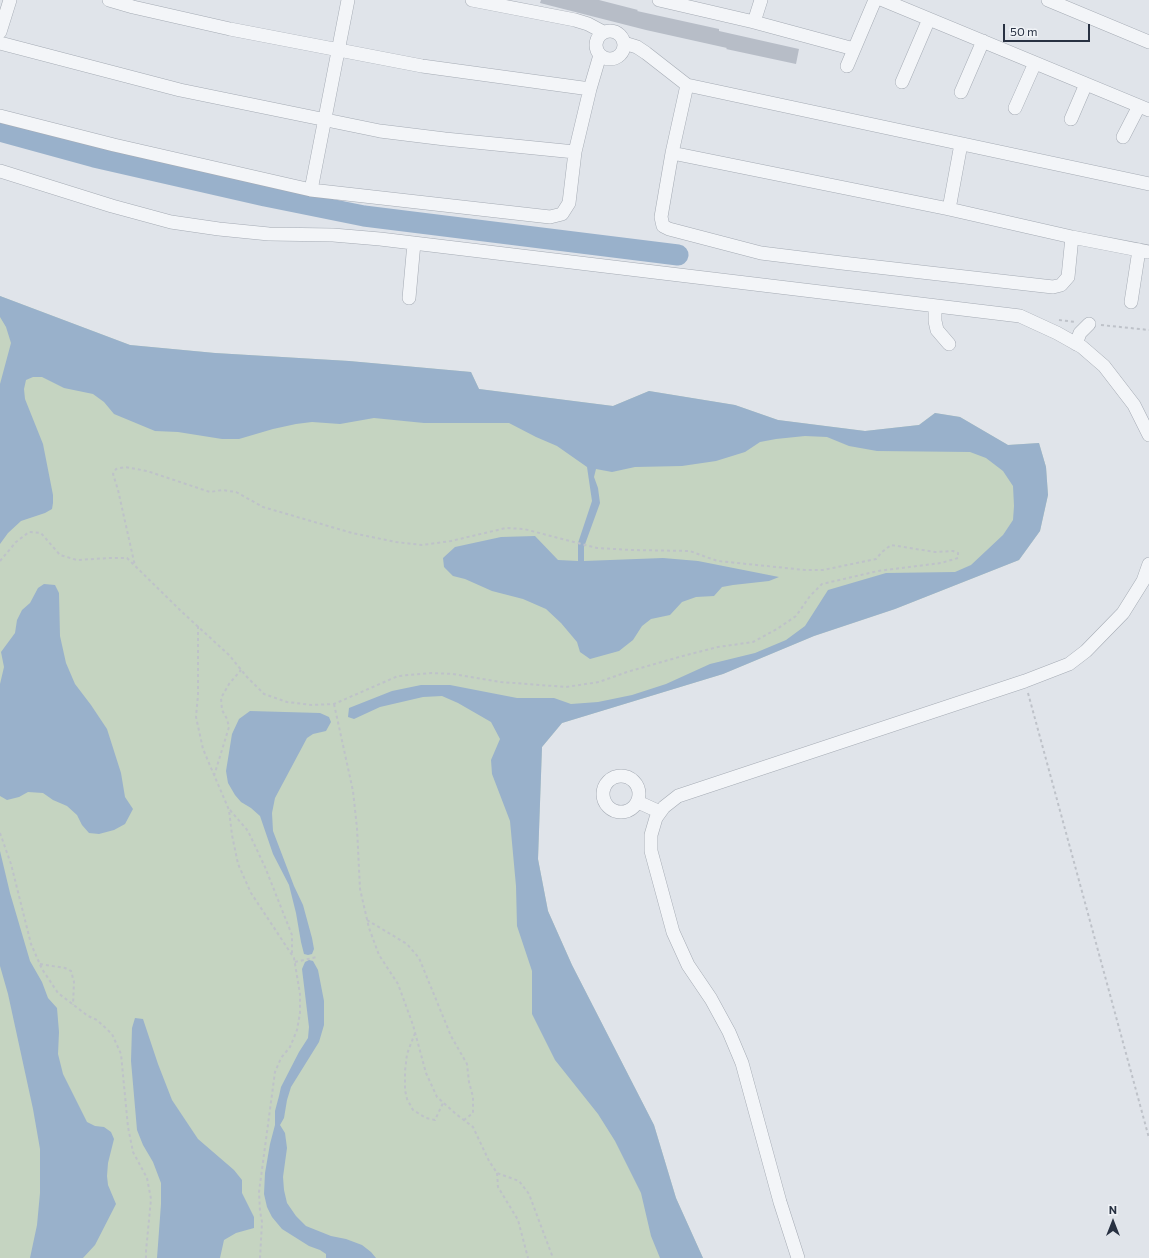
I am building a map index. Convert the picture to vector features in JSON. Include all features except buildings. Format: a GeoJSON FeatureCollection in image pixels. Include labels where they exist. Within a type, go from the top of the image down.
{"type":"FeatureCollection","features":[{"type":"Feature","properties":{"kind":"street"},"geometry":{"type":"LineString","coordinates":[[0,32],[10,0]]}},
{"type":"Feature","properties":{"kind":"street"},"geometry":{"type":"LineString","coordinates":[[109,0],[230,30],[422,66],[590,89]]}},
{"type":"Feature","properties":{"kind":"street"},"geometry":{"type":"LineString","coordinates":[[311,190],[348,0]]}},
{"type":"Feature","properties":{"kind":"street"},"geometry":{"type":"LineString","coordinates":[[472,0],[575,20],[588,24],[604,32]]}},
{"type":"Feature","properties":{"kind":"street"},"geometry":{"type":"LineString","coordinates":[[659,0],[754,22],[854,49]]}},
{"type":"Feature","properties":{"kind":"street"},"geometry":{"type":"LineString","coordinates":[[754,22],[761,0]]}},
{"type":"Feature","properties":{"kind":"street"},"geometry":{"type":"LineString","coordinates":[[847,66],[874,0]]}},
{"type":"Feature","properties":{"kind":"street"},"geometry":{"type":"LineString","coordinates":[[883,0],[1144,108],[1122,137]]}},
{"type":"Feature","properties":{"kind":"street"},"geometry":{"type":"LineString","coordinates":[[1048,0],[1149,42]]}},
{"type":"Feature","properties":{"kind":"street"},"geometry":{"type":"LineString","coordinates":[[902,82],[929,19]]}},
{"type":"Feature","properties":{"kind":"street"},"geometry":{"type":"LineString","coordinates":[[604,32],[616,32],[620,35],[624,42],[623,51],[617,58],[608,59],[600,55],[597,51],[596,43],[600,35],[604,32]]}},
{"type":"Feature","properties":{"kind":"street"},"geometry":{"type":"LineString","coordinates":[[961,92],[983,41]]}},
{"type":"Feature","properties":{"kind":"street"},"geometry":{"type":"LineString","coordinates":[[624,42],[637,47],[646,53],[687,85],[1149,184]]}},
{"type":"Feature","properties":{"kind":"street"},"geometry":{"type":"LineString","coordinates":[[0,43],[180,90],[380,131],[445,140],[575,152]]}},
{"type":"Feature","properties":{"kind":"street"},"geometry":{"type":"LineString","coordinates":[[0,116],[114,145],[311,190],[550,217],[562,214],[568,203],[575,152],[600,55]]}},
{"type":"Feature","properties":{"kind":"street"},"geometry":{"type":"LineString","coordinates":[[1015,108],[1035,63]]}},
{"type":"Feature","properties":{"kind":"street"},"geometry":{"type":"LineString","coordinates":[[1071,120],[1086,84]]}},
{"type":"Feature","properties":{"kind":"street"},"geometry":{"type":"LineString","coordinates":[[687,85],[672,153],[661,217],[662,226],[669,230],[761,253],[1053,287],[1061,285],[1068,277],[1072,237]]}},
{"type":"Feature","properties":{"kind":"street"},"geometry":{"type":"LineString","coordinates":[[949,209],[961,144]]}},
{"type":"Feature","properties":{"kind":"street"},"geometry":{"type":"LineString","coordinates":[[672,153],[949,209],[1072,237],[1144,251],[1131,302]]}},
{"type":"Feature","properties":{"kind":"street"},"geometry":{"type":"LineString","coordinates":[[0,171],[112,206],[171,222],[219,229],[269,234],[349,236],[414,243],[1020,316],[1057,333],[1076,344],[1104,366],[1134,404],[1149,435]]}},
{"type":"Feature","properties":{"kind":"street"},"geometry":{"type":"LineString","coordinates":[[409,298],[414,243]]}},
{"type":"Feature","properties":{"kind":"street"},"geometry":{"type":"LineString","coordinates":[[935,306],[935,321],[937,330],[949,344]]}},
{"type":"Feature","properties":{"kind":"street"},"geometry":{"type":"LineString","coordinates":[[1076,344],[1080,333],[1089,324]]}},
{"type":"Feature","properties":{"kind":"street"},"geometry":{"type":"LineString","coordinates":[[798,1258],[780,1202],[742,1063],[729,1032],[688,965],[674,932],[652,851],[652,835],[656,818],[664,806],[678,796],[1069,664],[1086,652],[1123,613],[1143,581],[1149,564]]}},
{"type":"Feature","properties":{"kind":"street"},"geometry":{"type":"LineString","coordinates":[[638,802],[660,812]]}},
{"type":"Feature","properties":{"kind":"path"},"geometry":{"type":"LineString","coordinates":[[0,561],[16,542],[29,532],[41,533],[60,555],[77,560],[127,558],[135,566],[198,626],[229,655],[264,694],[287,702],[312,705],[334,704],[398,676],[432,673],[453,674],[501,682],[566,687],[599,682],[679,657],[753,642],[778,629],[796,616],[810,596],[822,584],[878,570],[941,563],[958,558],[958,553],[953,551],[935,552],[891,545],[876,559],[823,570],[718,561],[690,551],[598,548],[524,529],[506,528],[451,541],[422,545],[402,543],[352,533],[263,507],[236,492],[222,490],[210,492],[146,471],[125,467],[116,469],[113,474],[135,566]]}},
{"type":"Feature","properties":{"kind":"path"},"geometry":{"type":"LineString","coordinates":[[198,626],[198,695],[196,717],[203,749],[229,810],[238,864],[251,893],[292,955]]}},
{"type":"Feature","properties":{"kind":"path"},"geometry":{"type":"LineString","coordinates":[[214,776],[228,726],[227,719],[222,710],[221,698],[228,684],[242,670]]}},
{"type":"Feature","properties":{"kind":"path"},"geometry":{"type":"LineString","coordinates":[[1025,680],[1149,1138]]}},
{"type":"Feature","properties":{"kind":"path"},"geometry":{"type":"LineString","coordinates":[[334,704],[344,744],[353,791],[357,828],[360,889],[367,920],[379,955],[398,984],[415,1032],[426,1072],[437,1097],[473,1127],[489,1161],[497,1173],[498,1187],[518,1220],[528,1258]]}},
{"type":"Feature","properties":{"kind":"path"},"geometry":{"type":"LineString","coordinates":[[229,810],[248,831],[265,867],[292,935],[292,955],[300,994],[300,1013],[297,1030],[290,1047],[281,1058],[275,1072],[259,1192],[262,1222],[260,1258]]}},
{"type":"Feature","properties":{"kind":"path"},"geometry":{"type":"LineString","coordinates":[[0,833],[12,864],[31,944],[40,964],[58,993],[88,1016],[97,1020],[112,1034],[121,1054],[128,1127],[133,1152],[148,1178],[151,1199],[146,1258]]}},
{"type":"Feature","properties":{"kind":"path"},"geometry":{"type":"LineString","coordinates":[[367,920],[407,944],[419,958],[451,1036],[467,1064],[469,1082],[473,1097],[473,1112],[464,1120]]}},
{"type":"Feature","properties":{"kind":"path"},"geometry":{"type":"LineString","coordinates":[[294,962],[315,957]]}},
{"type":"Feature","properties":{"kind":"path"},"geometry":{"type":"LineString","coordinates":[[40,964],[66,968],[71,971],[74,982],[73,1005]]}},
{"type":"Feature","properties":{"kind":"path"},"geometry":{"type":"LineString","coordinates":[[415,1032],[407,1054],[404,1071],[404,1090],[407,1099],[413,1110],[426,1118],[435,1120],[443,1103]]}},
{"type":"Feature","properties":{"kind":"path"},"geometry":{"type":"LineString","coordinates":[[497,1173],[519,1181],[529,1194],[553,1258]]}},
{"type":"Feature","properties":{"kind":"green space"},"geometry":{"type":"Polygon","coordinates":[[[0,296],[130,345],[215,353],[349,361],[471,372],[479,389],[613,406],[649,391],[735,405],[778,420],[865,431],[919,425],[935,413],[960,417],[1008,445],[1039,443],[1046,467],[1048,495],[1040,531],[1019,560],[895,609],[814,636],[723,674],[562,723],[542,747],[538,859],[548,911],[572,965],[654,1125],[676,1198],[703,1258],[0,1258],[0,296]]]}},
{"type":"Feature","properties":{"kind":"water"},"geometry":{"type":"Polygon","coordinates":[[[0,296],[130,345],[215,353],[349,361],[471,372],[479,389],[613,406],[649,391],[735,405],[778,420],[865,431],[919,425],[935,413],[960,417],[1008,445],[1039,443],[1046,467],[1048,495],[1040,531],[1019,560],[895,609],[814,636],[723,674],[562,723],[542,747],[538,859],[548,911],[572,965],[654,1125],[676,1198],[703,1258],[660,1258],[651,1236],[641,1193],[615,1141],[598,1114],[555,1060],[532,1014],[532,971],[517,926],[516,886],[510,821],[492,774],[491,760],[500,739],[491,722],[458,703],[442,696],[423,697],[380,707],[354,719],[348,717],[349,708],[392,691],[421,685],[450,685],[517,698],[554,698],[571,704],[598,702],[632,695],[666,684],[710,664],[755,653],[786,640],[805,626],[828,590],[886,573],[955,572],[971,565],[1003,535],[1013,520],[1013,486],[1003,471],[986,458],[970,452],[877,451],[849,446],[827,437],[805,436],[760,442],[745,452],[716,461],[682,466],[635,467],[612,472],[596,469],[594,477],[598,488],[600,503],[584,547],[584,561],[663,558],[698,561],[779,577],[769,581],[722,587],[714,596],[696,597],[682,602],[670,615],[651,619],[642,626],[633,640],[619,651],[590,659],[580,652],[577,642],[561,623],[546,609],[523,599],[492,591],[465,579],[453,576],[444,567],[443,558],[455,547],[501,537],[535,536],[558,560],[578,561],[578,543],[592,501],[587,467],[557,446],[509,423],[424,423],[374,418],[340,424],[312,422],[296,424],[239,439],[222,439],[178,432],[155,431],[114,414],[104,402],[93,394],[64,388],[42,377],[33,377],[26,380],[24,389],[25,399],[43,444],[53,495],[52,509],[45,513],[21,521],[8,533],[0,544],[0,384],[11,343],[6,327],[0,317],[0,296]]]}},
{"type":"Feature","properties":{"kind":"water"},"geometry":{"type":"Polygon","coordinates":[[[44,584],[55,585],[59,593],[60,636],[66,663],[75,684],[107,729],[121,773],[125,797],[133,809],[125,824],[114,830],[99,834],[89,833],[82,825],[77,815],[67,806],[53,800],[43,793],[28,792],[19,797],[7,800],[0,796],[0,684],[4,667],[1,652],[15,633],[17,620],[22,610],[30,603],[38,588],[44,584]]]}},
{"type":"Feature","properties":{"kind":"water"},"geometry":{"type":"Polygon","coordinates":[[[250,711],[320,713],[329,717],[331,722],[326,731],[313,734],[307,738],[275,798],[272,813],[273,831],[294,886],[303,905],[312,938],[314,949],[312,954],[308,955],[304,954],[289,885],[273,854],[260,816],[241,802],[228,783],[226,771],[232,734],[239,719],[250,711]]]}},
{"type":"Feature","properties":{"kind":"water"},"geometry":{"type":"Polygon","coordinates":[[[0,851],[10,893],[30,961],[42,982],[48,998],[57,1008],[59,1032],[58,1054],[63,1074],[87,1122],[95,1126],[104,1127],[111,1132],[114,1139],[108,1163],[107,1176],[108,1185],[116,1204],[95,1245],[83,1258],[30,1258],[37,1225],[40,1193],[40,1149],[33,1109],[8,994],[0,966],[0,851]]]}},
{"type":"Feature","properties":{"kind":"water"},"geometry":{"type":"Polygon","coordinates":[[[309,960],[313,961],[318,970],[324,1001],[324,1025],[319,1042],[291,1087],[284,1118],[280,1125],[285,1133],[287,1148],[283,1177],[284,1190],[287,1203],[296,1216],[306,1226],[331,1236],[346,1239],[362,1245],[376,1258],[326,1258],[326,1254],[320,1250],[309,1246],[282,1229],[272,1217],[267,1207],[264,1194],[265,1173],[275,1125],[275,1111],[281,1087],[308,1038],[309,1027],[302,969],[305,962],[309,960]]]}},
{"type":"Feature","properties":{"kind":"water"},"geometry":{"type":"Polygon","coordinates":[[[135,1018],[143,1019],[172,1100],[198,1139],[234,1170],[242,1180],[242,1193],[254,1217],[254,1228],[236,1233],[224,1240],[220,1258],[157,1258],[161,1183],[153,1162],[143,1145],[137,1130],[131,1061],[132,1028],[135,1018]]]}},
{"type":"Feature","properties":{"kind":"waterway"},"geometry":{"type":"LineString","coordinates":[[0,131],[94,157],[265,196],[364,216],[678,255]]}}]}
